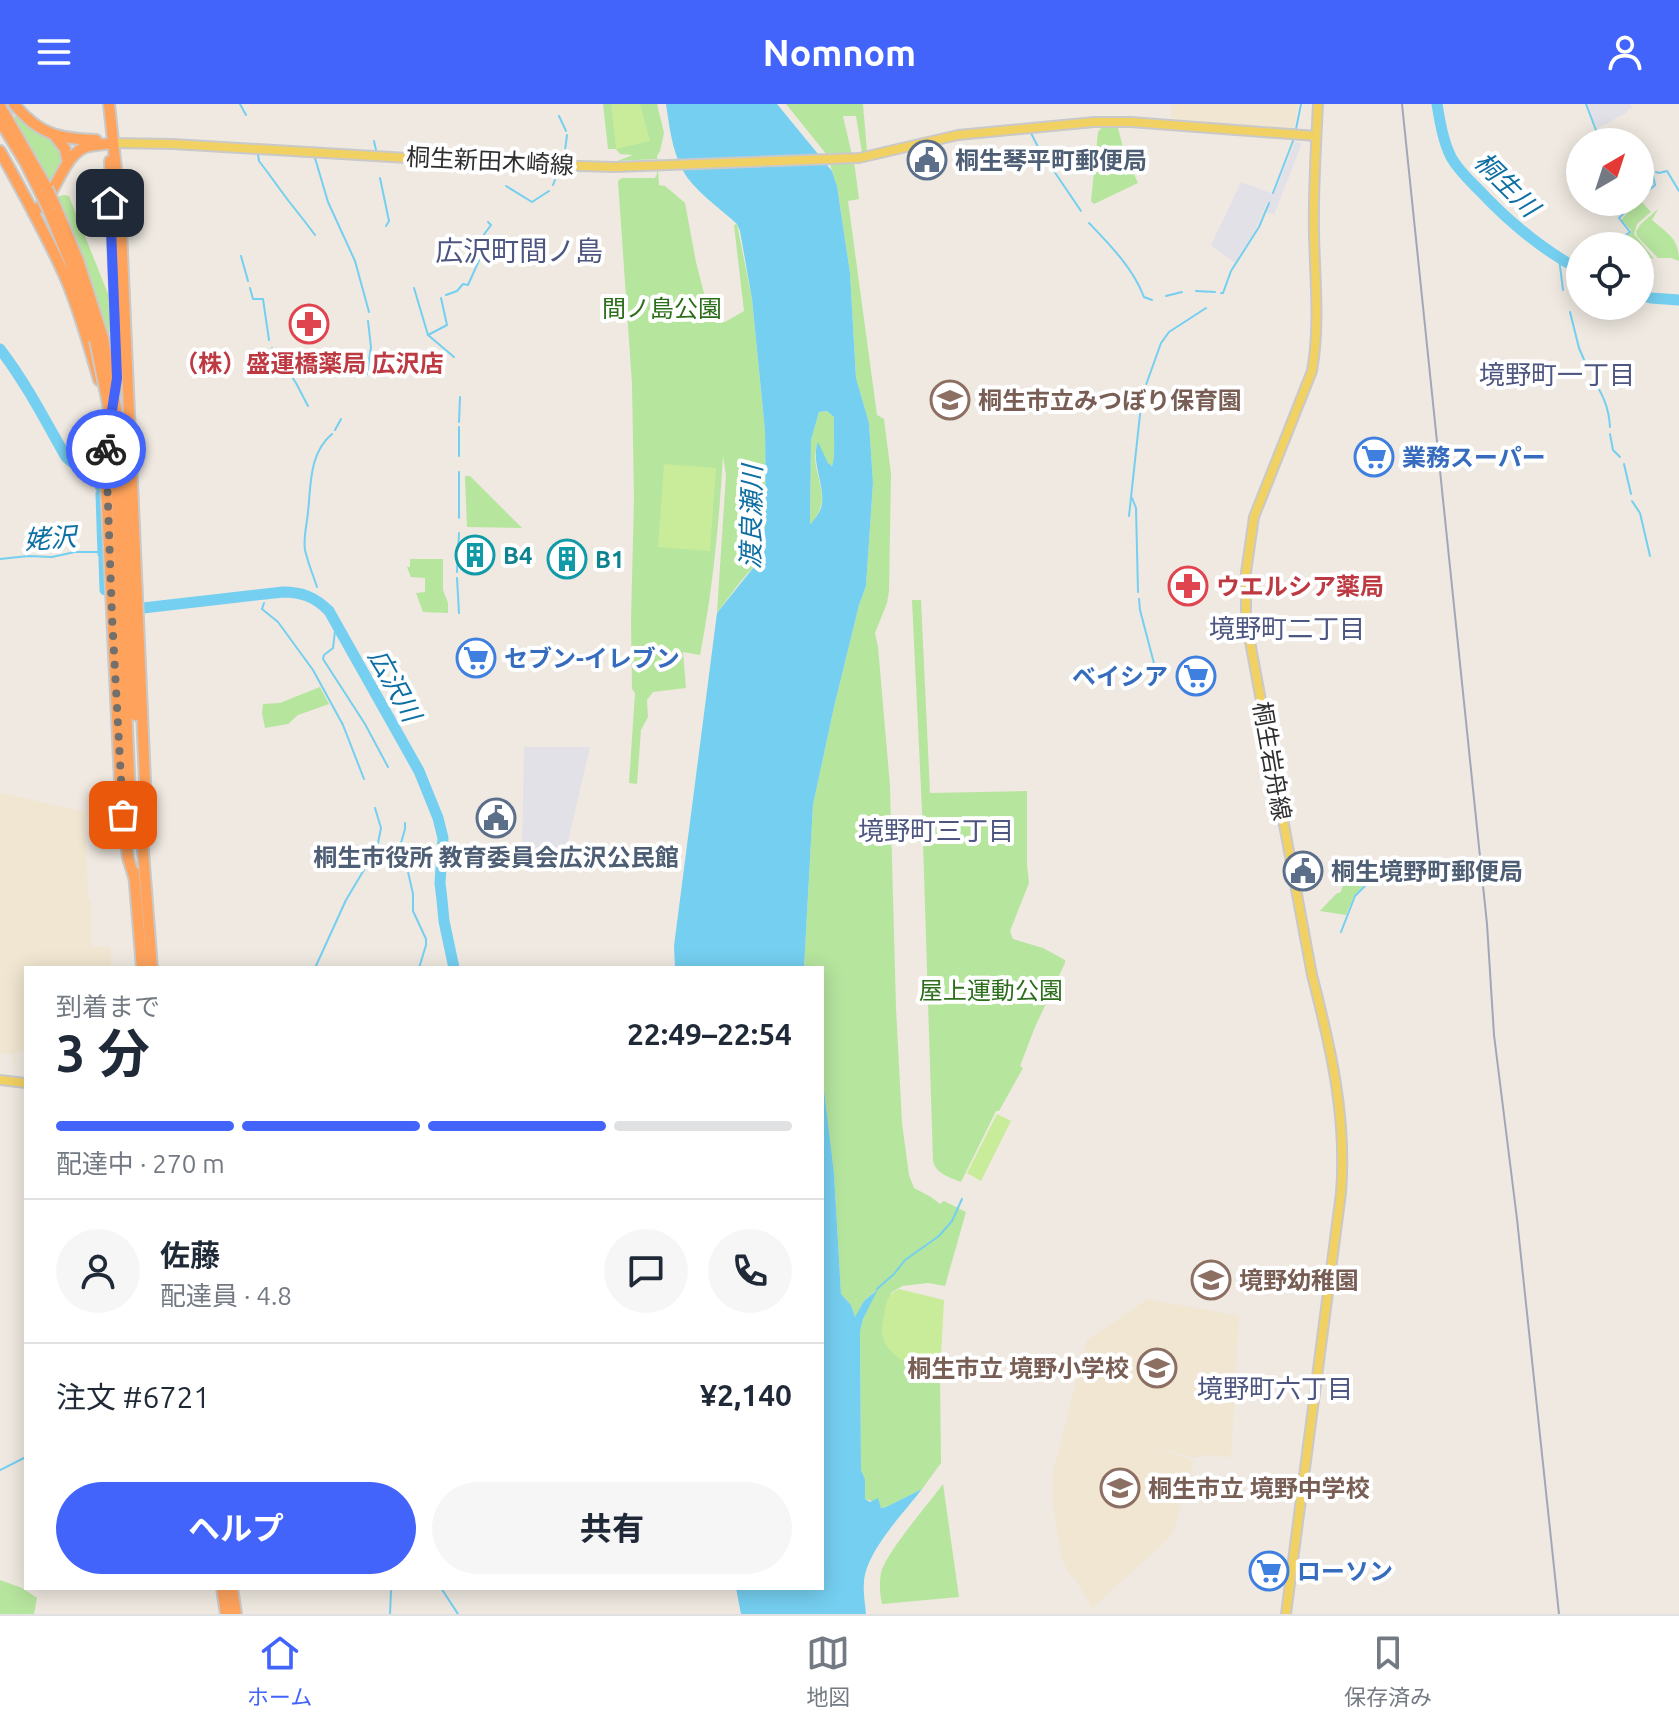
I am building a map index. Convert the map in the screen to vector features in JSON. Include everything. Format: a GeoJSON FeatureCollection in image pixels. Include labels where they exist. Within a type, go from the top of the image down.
{"type":"FeatureCollection","features":[{"type":"Feature","properties":{"kind":"highway"},"geometry":{"type":"LineString","coordinates":[[14,104],[33,124],[55,136],[112,143]]}},
{"type":"Feature","properties":{"kind":"highway"},"geometry":{"type":"LineString","coordinates":[[109,104],[120,206],[127,347],[146,804],[146,831],[142,844]]}},
{"type":"Feature","properties":{"kind":"highway"},"geometry":{"type":"LineString","coordinates":[[0,106],[81,267],[117,412],[134,877],[142,966]]}},
{"type":"Feature","properties":{"kind":"highway"},"geometry":{"type":"LineString","coordinates":[[0,121],[45,192]]}},
{"type":"Feature","properties":{"kind":"highway"},"geometry":{"type":"LineString","coordinates":[[55,136],[63,145],[68,163]]}},
{"type":"Feature","properties":{"kind":"highway"},"geometry":{"type":"LineString","coordinates":[[33,212],[45,204],[76,153],[85,147],[112,143]]}},
{"type":"Feature","properties":{"kind":"highway"},"geometry":{"type":"LineString","coordinates":[[112,143],[109,155],[117,378],[107,442],[106,476],[120,781],[128,858],[134,877]]}},
{"type":"Feature","properties":{"kind":"highway"},"geometry":{"type":"LineString","coordinates":[[0,151],[67,281],[84,326],[106,404],[113,410]]}},
{"type":"Feature","properties":{"kind":"highway"},"geometry":{"type":"LineString","coordinates":[[113,410],[122,395],[127,347]]}},
{"type":"Feature","properties":{"kind":"highway"},"geometry":{"type":"LineString","coordinates":[[119,478],[152,966]]}},
{"type":"Feature","properties":{"kind":"highway"},"geometry":{"type":"LineString","coordinates":[[222,1590],[226,1614]]}},
{"type":"Feature","properties":{"kind":"highway"},"geometry":{"type":"LineString","coordinates":[[232,1590],[236,1614]]}},
{"type":"Feature","properties":{"kind":"main road","name":"桐生岩舟線"},"geometry":{"type":"LineString","coordinates":[[1286,1614],[1341,1193],[1343,1139],[1338,1089],[1312,975],[1246,620],[1246,587],[1254,517],[1314,363],[1318,104]]}},
{"type":"Feature","properties":{"kind":"main road","name":"桐生新田木崎線"},"geometry":{"type":"LineString","coordinates":[[112,143],[598,167],[868,157],[958,135],[1094,122],[1316,136]]}},
{"type":"Feature","properties":{"kind":"main road"},"geometry":{"type":"LineString","coordinates":[[0,1080],[24,1083]]}},
{"type":"Feature","properties":{"kind":"shaded area"},"geometry":{"type":"Polygon","coordinates":[[[1171,104],[1298,104],[1293,130],[1171,119],[1171,104]]]}},
{"type":"Feature","properties":{"kind":"shaded area"},"geometry":{"type":"Polygon","coordinates":[[[1588,104],[1630,104],[1632,107],[1598,128],[1588,104]]]}},
{"type":"Feature","properties":{"kind":"shaded area"},"geometry":{"type":"Polygon","coordinates":[[[1295,142],[1302,143],[1274,215],[1266,212],[1270,202],[1267,202],[1255,231],[1235,263],[1211,245],[1241,182],[1275,192],[1295,142]]]}},
{"type":"Feature","properties":{"kind":"shaded area"},"geometry":{"type":"Polygon","coordinates":[[[524,747],[590,747],[566,850],[522,849],[524,747]]]}},
{"type":"Feature","properties":{"kind":"shaded area"},"geometry":{"type":"Polygon","coordinates":[[[0,793],[87,812],[91,946],[111,947],[111,966],[24,966],[24,1052],[14,1053],[17,1065],[12,1054],[0,1054],[0,793]]]}},
{"type":"Feature","properties":{"kind":"shaded area"},"geometry":{"type":"Polygon","coordinates":[[[1148,1299],[1239,1316],[1231,1457],[1203,1455],[1194,1458],[1147,1445],[1194,1461],[1174,1529],[1170,1537],[1092,1608],[1061,1557],[1053,1504],[1053,1472],[1087,1340],[1148,1299]]]}},
{"type":"Feature","properties":{"kind":"green space","name":"間ノ島公園"},"geometry":{"type":"Polygon","coordinates":[[[603,104],[657,104],[664,133],[657,156],[659,185],[665,186],[685,203],[696,262],[708,309],[715,321],[725,322],[744,311],[734,225],[737,224],[752,299],[765,431],[766,517],[761,558],[717,613],[726,475],[723,456],[715,556],[700,655],[683,652],[686,688],[653,692],[647,700],[648,717],[641,730],[637,784],[629,783],[635,693],[632,689],[631,620],[634,499],[632,384],[618,181],[622,178],[655,178],[657,174],[656,159],[617,161],[633,155],[608,149],[603,104]]]}},
{"type":"Feature","properties":{"kind":"green space"},"geometry":{"type":"Polygon","coordinates":[[[611,104],[640,104],[650,141],[616,149],[611,104]]]}},
{"type":"Feature","properties":{"kind":"green space"},"geometry":{"type":"Polygon","coordinates":[[[786,104],[863,104],[867,152],[862,153],[856,116],[843,116],[859,199],[848,201],[877,415],[884,419],[891,474],[889,591],[875,633],[890,786],[902,1123],[909,1175],[914,1188],[940,1204],[944,1201],[966,1212],[945,1286],[928,1283],[902,1286],[891,1293],[887,1344],[910,1364],[940,1374],[941,1463],[922,1489],[881,1508],[879,1503],[865,1499],[865,1479],[861,1470],[860,1330],[876,1290],[864,1301],[855,1318],[851,1305],[841,1294],[834,1173],[824,1090],[824,966],[804,966],[813,805],[834,707],[866,586],[873,483],[869,423],[856,378],[850,273],[837,186],[827,155],[786,104]]]}},
{"type":"Feature","properties":{"kind":"green space"},"geometry":{"type":"Polygon","coordinates":[[[19,114],[61,148],[64,161],[50,185],[13,118],[19,114]]]}},
{"type":"Feature","properties":{"kind":"green space"},"geometry":{"type":"Polygon","coordinates":[[[1103,126],[1118,128],[1125,155],[1138,183],[1094,204],[1091,201],[1098,132],[1103,126]]]}},
{"type":"Feature","properties":{"kind":"green space"},"geometry":{"type":"Polygon","coordinates":[[[69,196],[108,294],[111,331],[106,336],[56,197],[69,196]]]}},
{"type":"Feature","properties":{"kind":"green space"},"geometry":{"type":"Polygon","coordinates":[[[1658,209],[1652,220],[1675,242],[1679,261],[1658,258],[1654,254],[1654,232],[1636,232],[1658,209]]]}},
{"type":"Feature","properties":{"kind":"green space"},"geometry":{"type":"Polygon","coordinates":[[[1625,216],[1646,216],[1637,224],[1635,232],[1621,220],[1625,216]]]}},
{"type":"Feature","properties":{"kind":"green space"},"geometry":{"type":"Polygon","coordinates":[[[827,411],[834,417],[833,462],[832,466],[828,463],[818,444],[815,459],[822,501],[810,527],[811,440],[819,412],[827,411]]]}},
{"type":"Feature","properties":{"kind":"green space"},"geometry":{"type":"Polygon","coordinates":[[[664,464],[716,468],[710,551],[658,547],[664,464]]]}},
{"type":"Feature","properties":{"kind":"green space"},"geometry":{"type":"Polygon","coordinates":[[[465,476],[470,476],[522,528],[467,527],[465,476]]]}},
{"type":"Feature","properties":{"kind":"green space"},"geometry":{"type":"Polygon","coordinates":[[[410,559],[443,559],[443,590],[448,613],[423,612],[416,593],[425,592],[425,578],[411,577],[407,567],[410,567],[410,559]]]}},
{"type":"Feature","properties":{"kind":"green space","name":"屋上運動公園"},"geometry":{"type":"Polygon","coordinates":[[[912,600],[921,600],[930,793],[1027,791],[1029,883],[1010,931],[1013,939],[1043,948],[1065,960],[1035,1027],[1020,1066],[1023,1068],[999,1111],[996,1111],[961,1182],[940,1172],[933,1161],[912,600]]]}},
{"type":"Feature","properties":{"kind":"green space"},"geometry":{"type":"Polygon","coordinates":[[[320,687],[329,704],[298,715],[288,724],[265,728],[263,704],[280,703],[320,687]]]}},
{"type":"Feature","properties":{"kind":"green space"},"geometry":{"type":"Polygon","coordinates":[[[1344,881],[1366,883],[1354,896],[1346,915],[1320,911],[1341,892],[1344,881]]]}},
{"type":"Feature","properties":{"kind":"green space"},"geometry":{"type":"Polygon","coordinates":[[[997,1114],[1011,1121],[981,1181],[967,1173],[997,1114]]]}},
{"type":"Feature","properties":{"kind":"green space"},"geometry":{"type":"Polygon","coordinates":[[[899,1289],[944,1300],[940,1374],[905,1362],[885,1344],[882,1330],[886,1306],[890,1296],[899,1289]]]}},
{"type":"Feature","properties":{"kind":"green space"},"geometry":{"type":"Polygon","coordinates":[[[943,1484],[959,1597],[882,1604],[880,1581],[884,1564],[943,1484]]]}},
{"type":"Feature","properties":{"kind":"green space"},"geometry":{"type":"Polygon","coordinates":[[[0,1580],[22,1588],[37,1598],[34,1614],[0,1614],[0,1580]]]}},
{"type":"Feature","properties":{"kind":"water"},"geometry":{"type":"Polygon","coordinates":[[[666,104],[777,104],[832,171],[837,186],[850,273],[856,378],[869,423],[873,483],[866,586],[834,707],[813,805],[804,966],[675,966],[674,946],[717,613],[761,558],[766,517],[765,431],[752,299],[740,231],[737,224],[690,181],[673,144],[666,104]],[[827,411],[819,412],[811,440],[810,525],[820,510],[822,500],[816,458],[818,442],[832,466],[834,417],[827,411]]]}},
{"type":"Feature","properties":{"kind":"water"},"geometry":{"type":"Polygon","coordinates":[[[824,1090],[834,1173],[841,1294],[851,1305],[855,1317],[864,1301],[878,1289],[860,1331],[861,1470],[865,1479],[865,1499],[870,1502],[878,1498],[881,1508],[922,1489],[871,1558],[864,1582],[866,1614],[741,1614],[736,1590],[824,1590],[824,1090]]]}},
{"type":"Feature","properties":{"kind":"waterway"},"geometry":{"type":"LineString","coordinates":[[240,104],[246,115]]}},
{"type":"Feature","properties":{"kind":"waterway"},"geometry":{"type":"LineString","coordinates":[[1296,129],[1301,104]]}},
{"type":"Feature","properties":{"kind":"waterway","name":"桐生川"},"geometry":{"type":"LineString","coordinates":[[1437,104],[1446,144],[1460,171],[1526,234],[1566,262]]}},
{"type":"Feature","properties":{"kind":"waterway"},"geometry":{"type":"LineString","coordinates":[[1586,104],[1595,128]]}},
{"type":"Feature","properties":{"kind":"waterway"},"geometry":{"type":"LineString","coordinates":[[559,116],[566,131]]}},
{"type":"Feature","properties":{"kind":"waterway"},"geometry":{"type":"LineString","coordinates":[[1031,133],[1081,211]]}},
{"type":"Feature","properties":{"kind":"waterway"},"geometry":{"type":"LineString","coordinates":[[564,158],[567,135]]}},
{"type":"Feature","properties":{"kind":"waterway"},"geometry":{"type":"LineString","coordinates":[[374,141],[376,150]]}},
{"type":"Feature","properties":{"kind":"waterway"},"geometry":{"type":"LineString","coordinates":[[1273,193],[1293,141]]}},
{"type":"Feature","properties":{"kind":"waterway"},"geometry":{"type":"LineString","coordinates":[[258,155],[259,161],[315,235]]}},
{"type":"Feature","properties":{"kind":"waterway"},"geometry":{"type":"LineString","coordinates":[[315,158],[328,202],[355,261],[369,312]]}},
{"type":"Feature","properties":{"kind":"waterway"},"geometry":{"type":"LineString","coordinates":[[1656,172],[1667,171],[1679,191]]}},
{"type":"Feature","properties":{"kind":"waterway"},"geometry":{"type":"LineString","coordinates":[[553,185],[558,172]]}},
{"type":"Feature","properties":{"kind":"waterway"},"geometry":{"type":"LineString","coordinates":[[380,178],[389,221],[386,226]]}},
{"type":"Feature","properties":{"kind":"waterway"},"geometry":{"type":"LineString","coordinates":[[1654,180],[1654,186]]}},
{"type":"Feature","properties":{"kind":"waterway"},"geometry":{"type":"LineString","coordinates":[[506,186],[532,202],[549,191]]}},
{"type":"Feature","properties":{"kind":"waterway"},"geometry":{"type":"LineString","coordinates":[[1221,293],[1259,227],[1269,203]]}},
{"type":"Feature","properties":{"kind":"waterway"},"geometry":{"type":"LineString","coordinates":[[1621,216],[1619,218],[1630,232]]}},
{"type":"Feature","properties":{"kind":"waterway"},"geometry":{"type":"LineString","coordinates":[[446,295],[457,291],[463,284],[468,285],[488,248],[480,240],[491,225],[488,222]]}},
{"type":"Feature","properties":{"kind":"waterway"},"geometry":{"type":"LineString","coordinates":[[1089,223],[1113,248],[1144,297],[1152,300]]}},
{"type":"Feature","properties":{"kind":"waterway"},"geometry":{"type":"LineString","coordinates":[[241,256],[248,281]]}},
{"type":"Feature","properties":{"kind":"waterway"},"geometry":{"type":"LineString","coordinates":[[1559,258],[1563,290]]}},
{"type":"Feature","properties":{"kind":"waterway"},"geometry":{"type":"LineString","coordinates":[[250,288],[253,299],[263,299],[269,340]]}},
{"type":"Feature","properties":{"kind":"waterway"},"geometry":{"type":"LineString","coordinates":[[414,288],[428,335],[454,357]]}},
{"type":"Feature","properties":{"kind":"waterway"},"geometry":{"type":"LineString","coordinates":[[1196,291],[1215,292]]}},
{"type":"Feature","properties":{"kind":"waterway"},"geometry":{"type":"LineString","coordinates":[[1166,296],[1182,292]]}},
{"type":"Feature","properties":{"kind":"waterway"},"geometry":{"type":"LineString","coordinates":[[428,335],[447,325],[441,298]]}},
{"type":"Feature","properties":{"kind":"waterway","name":"桐生川"},"geometry":{"type":"LineString","coordinates":[[1654,298],[1679,300]]}},
{"type":"Feature","properties":{"kind":"waterway"},"geometry":{"type":"LineString","coordinates":[[1129,516],[1142,396],[1161,343],[1169,332],[1206,308]]}},
{"type":"Feature","properties":{"kind":"waterway"},"geometry":{"type":"LineString","coordinates":[[1572,320],[1588,369]]}},
{"type":"Feature","properties":{"kind":"waterway"},"geometry":{"type":"LineString","coordinates":[[367,374],[371,347],[368,321]]}},
{"type":"Feature","properties":{"kind":"waterway"},"geometry":{"type":"LineString","coordinates":[[272,348],[308,406]]}},
{"type":"Feature","properties":{"kind":"waterway","name":"広沢川"},"geometry":{"type":"LineString","coordinates":[[0,349],[27,388],[66,457],[96,478],[100,486]]}},
{"type":"Feature","properties":{"kind":"waterway"},"geometry":{"type":"LineString","coordinates":[[1593,379],[1605,402],[1610,427]]}},
{"type":"Feature","properties":{"kind":"waterway"},"geometry":{"type":"LineString","coordinates":[[459,422],[460,397]]}},
{"type":"Feature","properties":{"kind":"waterway"},"geometry":{"type":"LineString","coordinates":[[335,430],[341,419]]}},
{"type":"Feature","properties":{"kind":"waterway"},"geometry":{"type":"LineString","coordinates":[[459,427],[459,456]]}},
{"type":"Feature","properties":{"kind":"waterway"},"geometry":{"type":"LineString","coordinates":[[317,587],[305,550],[305,536],[315,460],[332,434]]}},
{"type":"Feature","properties":{"kind":"waterway"},"geometry":{"type":"LineString","coordinates":[[1610,434],[1613,450],[1620,457]]}},
{"type":"Feature","properties":{"kind":"waterway"},"geometry":{"type":"LineString","coordinates":[[1624,464],[1631,494]]}},
{"type":"Feature","properties":{"kind":"waterway"},"geometry":{"type":"LineString","coordinates":[[459,472],[459,518]]}},
{"type":"Feature","properties":{"kind":"waterway","name":"広沢川"},"geometry":{"type":"LineString","coordinates":[[101,494],[103,554]]}},
{"type":"Feature","properties":{"kind":"waterway"},"geometry":{"type":"LineString","coordinates":[[1132,498],[1136,508],[1138,592]]}},
{"type":"Feature","properties":{"kind":"waterway"},"geometry":{"type":"LineString","coordinates":[[1632,501],[1640,513],[1650,556]]}},
{"type":"Feature","properties":{"kind":"waterway"},"geometry":{"type":"LineString","coordinates":[[457,572],[459,533]]}},
{"type":"Feature","properties":{"kind":"waterway","name":"姥沢"},"geometry":{"type":"LineString","coordinates":[[0,559],[103,552]]}},
{"type":"Feature","properties":{"kind":"waterway","name":"広沢川"},"geometry":{"type":"LineString","coordinates":[[104,559],[105,590]]}},
{"type":"Feature","properties":{"kind":"waterway"},"geometry":{"type":"LineString","coordinates":[[457,578],[459,613]]}},
{"type":"Feature","properties":{"kind":"waterway","name":"広沢川"},"geometry":{"type":"LineString","coordinates":[[143,608],[283,592],[308,596],[329,611],[419,771],[438,818],[443,838],[440,883],[454,966]]}},
{"type":"Feature","properties":{"kind":"waterway"},"geometry":{"type":"LineString","coordinates":[[1139,599],[1156,671]]}},
{"type":"Feature","properties":{"kind":"waterway"},"geometry":{"type":"LineString","coordinates":[[264,603],[262,609],[278,622],[313,670],[343,725],[364,779]]}},
{"type":"Feature","properties":{"kind":"waterway"},"geometry":{"type":"LineString","coordinates":[[340,628],[335,631],[333,648],[323,659],[365,724],[388,767]]}},
{"type":"Feature","properties":{"kind":"waterway"},"geometry":{"type":"LineString","coordinates":[[316,966],[346,900],[377,848],[381,828],[375,808]]}},
{"type":"Feature","properties":{"kind":"waterway"},"geometry":{"type":"LineString","coordinates":[[405,823],[399,850],[408,872],[413,911],[426,939],[420,966]]}},
{"type":"Feature","properties":{"kind":"waterway"},"geometry":{"type":"LineString","coordinates":[[1341,932],[1355,896],[1367,884]]}},
{"type":"Feature","properties":{"kind":"waterway"},"geometry":{"type":"LineString","coordinates":[[877,1289],[905,1260],[939,1236],[952,1221],[962,1199]]}},
{"type":"Feature","properties":{"kind":"waterway"},"geometry":{"type":"LineString","coordinates":[[0,1470],[24,1458]]}},
{"type":"Feature","properties":{"kind":"waterway"},"geometry":{"type":"LineString","coordinates":[[442,1590],[458,1614]]}},
{"type":"Feature","properties":{"kind":"waterway","name":"広沢川"},"geometry":{"type":"LineString","coordinates":[[390,1614],[391,1591]]}},
{"type":"Feature","properties":{"kind":"railway"},"geometry":{"type":"LineString","coordinates":[[1402,104],[1487,924],[1494,1035],[1559,1614]]}},
{"type":"Feature","properties":{"kind":"way so far"},"geometry":{"type":"LineString","coordinates":[[106,449],[123,815]]}},
{"type":"Feature","properties":{"kind":"place","name":"桐生琴平町郵便局"},"geometry":{"type":"Point","coordinates":[927,160]}},
{"type":"Feature","properties":{"kind":"place","name":"（株）盛運橋薬局 広沢店"},"geometry":{"type":"Point","coordinates":[309,324]}},
{"type":"Feature","properties":{"kind":"place","name":"桐生市立みつぼり保育園"},"geometry":{"type":"Point","coordinates":[950,400]}},
{"type":"Feature","properties":{"kind":"place","name":"業務スーパー"},"geometry":{"type":"Point","coordinates":[1374,457]}},
{"type":"Feature","properties":{"kind":"place","name":"B4"},"geometry":{"type":"Point","coordinates":[475,555]}},
{"type":"Feature","properties":{"kind":"place","name":"B1"},"geometry":{"type":"Point","coordinates":[567,559]}},
{"type":"Feature","properties":{"kind":"place","name":"ウエルシア薬局"},"geometry":{"type":"Point","coordinates":[1188,586]}},
{"type":"Feature","properties":{"kind":"place","name":"セブン-イレブン"},"geometry":{"type":"Point","coordinates":[476,658]}},
{"type":"Feature","properties":{"kind":"place","name":"ベイシア"},"geometry":{"type":"Point","coordinates":[1196,676]}},
{"type":"Feature","properties":{"kind":"place","name":"桐生市役所 教育委員会広沢公民館"},"geometry":{"type":"Point","coordinates":[496,818]}},
{"type":"Feature","properties":{"kind":"place","name":"桐生境野町郵便局"},"geometry":{"type":"Point","coordinates":[1303,871]}},
{"type":"Feature","properties":{"kind":"place","name":"境野幼稚園"},"geometry":{"type":"Point","coordinates":[1211,1280]}},
{"type":"Feature","properties":{"kind":"place","name":"桐生市立 境野小学校"},"geometry":{"type":"Point","coordinates":[1157,1368]}},
{"type":"Feature","properties":{"kind":"place","name":"桐生市立 境野中学校"},"geometry":{"type":"Point","coordinates":[1120,1488]}},
{"type":"Feature","properties":{"kind":"place","name":"ローソン"},"geometry":{"type":"Point","coordinates":[1269,1571]}},
{"type":"Feature","properties":{"kind":"district","name":"広沢町間ノ島"},"geometry":{"type":"Point","coordinates":[519,250]}},
{"type":"Feature","properties":{"kind":"district","name":"境野町一丁目"},"geometry":{"type":"Point","coordinates":[1557,374]}},
{"type":"Feature","properties":{"kind":"district","name":"境野町二丁目"},"geometry":{"type":"Point","coordinates":[1287,628]}},
{"type":"Feature","properties":{"kind":"district","name":"境野町三丁目"},"geometry":{"type":"Point","coordinates":[936,830]}},
{"type":"Feature","properties":{"kind":"district","name":"境野町六丁目"},"geometry":{"type":"Point","coordinates":[1275,1388]}},
{"type":"Feature","properties":{"kind":"route"},"geometry":{"type":"LineString","coordinates":[[106,449],[117,378],[110,203]]}},
{"type":"Feature","properties":{"kind":"water label","name":"渡良瀬川"},"geometry":{"type":"Point","coordinates":[751,517]}}]}
